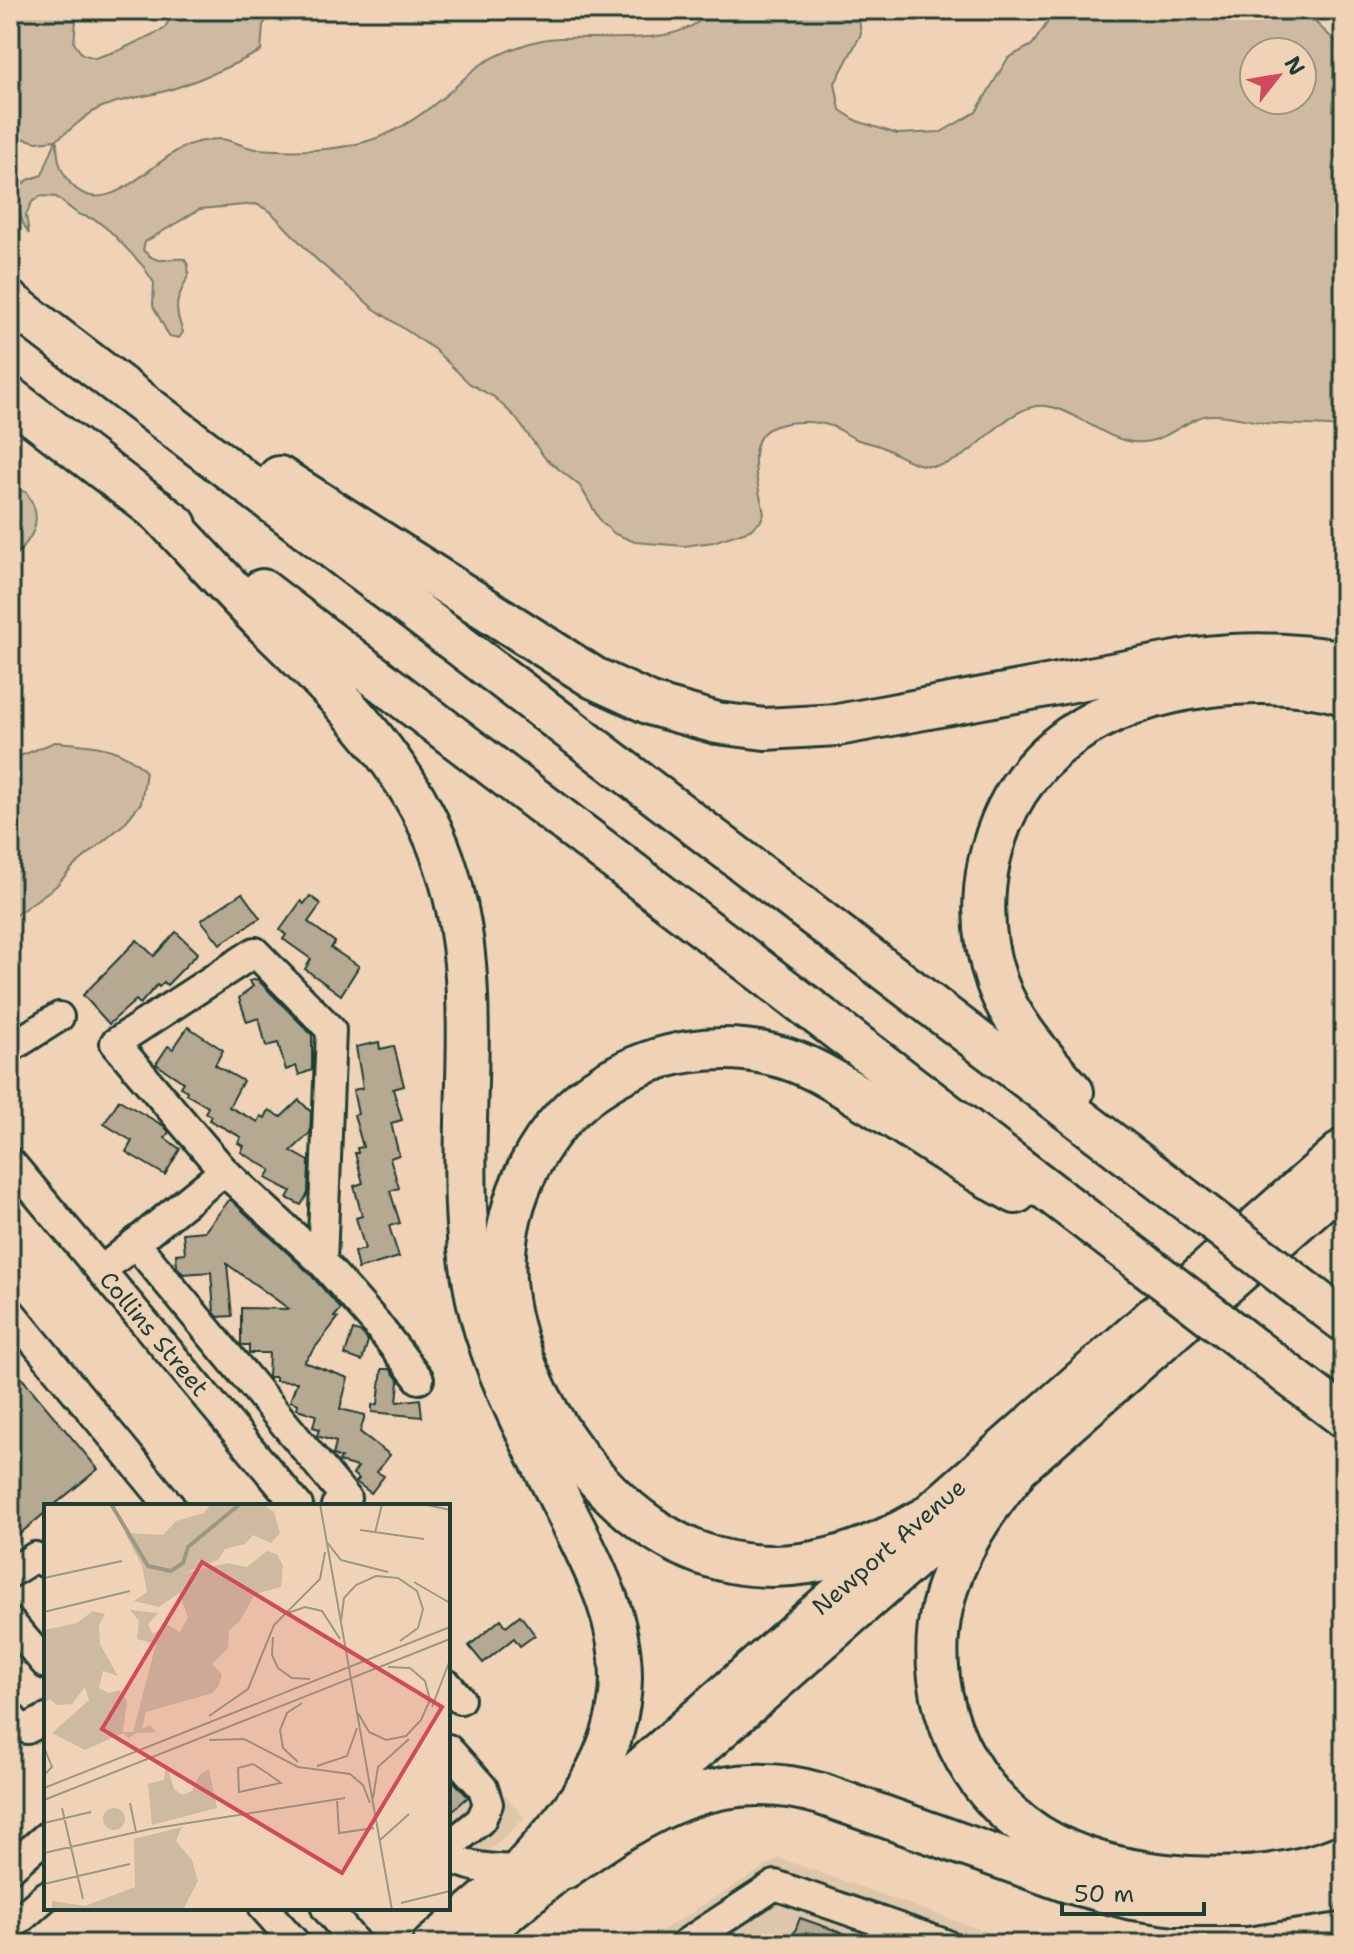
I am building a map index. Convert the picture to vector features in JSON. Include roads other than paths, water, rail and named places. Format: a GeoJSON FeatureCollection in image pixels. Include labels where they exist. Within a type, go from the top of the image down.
{"type":"FeatureCollection","features":[{"type":"Feature","properties":{"kind":"highway"},"geometry":{"type":"LineString","coordinates":[[10,302],[1344,1321]]}},
{"type":"Feature","properties":{"kind":"highway"},"geometry":{"type":"LineString","coordinates":[[131,394],[265,469],[594,678],[653,705],[717,723],[777,729],[838,725],[1214,656],[1278,654],[1344,662]]}},
{"type":"Feature","properties":{"kind":"highway"},"geometry":{"type":"LineString","coordinates":[[10,398],[1329,1405],[1344,1430]]}},
{"type":"Feature","properties":{"kind":"highway"},"geometry":{"type":"LineString","coordinates":[[157,510],[345,704],[381,748],[428,823],[456,898],[467,976],[468,1218],[478,1306],[508,1392],[604,1589],[620,1654],[618,1710],[602,1761],[573,1810],[521,1870]]}},
{"type":"Feature","properties":{"kind":"highway"},"geometry":{"type":"LineString","coordinates":[[1128,1155],[1034,1046],[1010,1013],[997,983],[986,936],[984,903],[991,853],[1002,822],[1023,784],[1053,750],[1087,724],[1124,706],[1182,690],[1244,683],[1301,685],[1344,694]]}},
{"type":"Feature","properties":{"kind":"highway"},"geometry":{"type":"LineString","coordinates":[[920,1521],[840,1556],[788,1565],[752,1565],[716,1559],[675,1542],[650,1527],[616,1499],[577,1453],[547,1406],[525,1360],[511,1316],[505,1264],[511,1214],[521,1183],[544,1142],[564,1117],[589,1094],[616,1076],[644,1063],[702,1050],[761,1052],[789,1059],[824,1075],[1004,1187],[1127,1251]]}},
{"type":"Feature","properties":{"kind":"highway"},"geometry":{"type":"LineString","coordinates":[[1013,1475],[986,1510],[959,1558],[943,1605],[937,1639],[938,1672],[948,1720],[966,1759],[990,1793],[1012,1816],[1051,1843],[1101,1863],[1149,1873],[1209,1878],[1255,1876],[1296,1871],[1344,1855]]}},
{"type":"Feature","properties":{"kind":"highway"},"geometry":{"type":"LineString","coordinates":[[565,1868],[627,1826],[684,1797],[718,1788],[762,1783],[821,1794],[1068,1882],[1143,1901],[1187,1906],[1245,1905],[1344,1890]]}},
{"type":"Feature","properties":{"kind":"main road","name":"Newport Avenue"},"geometry":{"type":"LineString","coordinates":[[447,1933],[1344,1147]]}},
{"type":"Feature","properties":{"kind":"main road","name":"Newport Avenue"},"geometry":{"type":"LineString","coordinates":[[447,1933],[565,1868],[1344,1183]]}},
{"type":"Feature","properties":{"kind":"street"},"geometry":{"type":"LineString","coordinates":[[322,1262],[331,1030],[255,952],[115,1043],[224,1171],[322,1262],[375,1322],[419,1379]]}},
{"type":"Feature","properties":{"kind":"street"},"geometry":{"type":"LineString","coordinates":[[10,1048],[59,1017]]}},
{"type":"Feature","properties":{"kind":"street","name":"Collins Street"},"geometry":{"type":"LineString","coordinates":[[10,1162],[296,1504]]}},
{"type":"Feature","properties":{"kind":"street"},"geometry":{"type":"LineString","coordinates":[[101,1271],[224,1171]]}},
{"type":"Feature","properties":{"kind":"street"},"geometry":{"type":"LineString","coordinates":[[135,1243],[341,1502]]}},
{"type":"Feature","properties":{"kind":"street"},"geometry":{"type":"LineString","coordinates":[[10,1312],[168,1504]]}},
{"type":"Feature","properties":{"kind":"street"},"geometry":{"type":"LineString","coordinates":[[10,1573],[42,1555]]}},
{"type":"Feature","properties":{"kind":"street"},"geometry":{"type":"LineString","coordinates":[[10,1622],[44,1662]]}},
{"type":"Feature","properties":{"kind":"street"},"geometry":{"type":"LineString","coordinates":[[10,1716],[16,1724],[27,1729],[44,1720]]}},
{"type":"Feature","properties":{"kind":"street"},"geometry":{"type":"LineString","coordinates":[[450,1751],[483,1788],[488,1804],[481,1820],[450,1845]]}},
{"type":"Feature","properties":{"kind":"street"},"geometry":{"type":"LineString","coordinates":[[10,1868],[44,1839]]}},
{"type":"Feature","properties":{"kind":"street"},"geometry":{"type":"LineString","coordinates":[[450,1856],[472,1867],[521,1870]]}},
{"type":"Feature","properties":{"kind":"street"},"geometry":{"type":"LineString","coordinates":[[685,1944],[775,1885],[945,1944]]}},
{"type":"Feature","properties":{"kind":"street"},"geometry":{"type":"LineString","coordinates":[[10,1928],[44,1898]]}},
{"type":"Feature","properties":{"kind":"street"},"geometry":{"type":"LineString","coordinates":[[266,1910],[296,1944]]}},
{"type":"Feature","properties":{"kind":"street"},"geometry":{"type":"LineString","coordinates":[[328,1910],[356,1944]]}}]}
